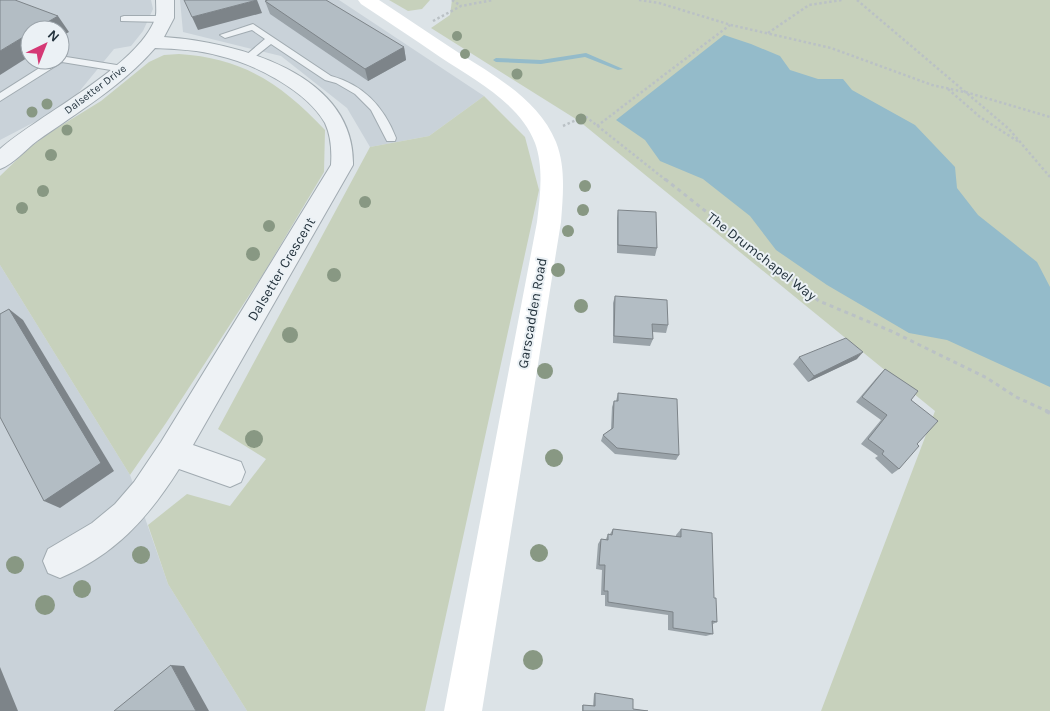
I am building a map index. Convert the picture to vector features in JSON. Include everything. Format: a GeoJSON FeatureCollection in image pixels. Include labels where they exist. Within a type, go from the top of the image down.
{"type":"FeatureCollection","features":[{"type":"Feature","properties":{"kind":"street","name":"Garscadden Road"},"geometry":{"type":"LineString","coordinates":[[367,0],[501,89],[531,118],[547,148],[553,188],[549,222],[463,711]]}},
{"type":"Feature","properties":{"kind":"street","name":"Dalsetter Drive"},"geometry":{"type":"LineString","coordinates":[[0,161],[33,134],[93,93],[123,69],[152,42],[165,10]]}},
{"type":"Feature","properties":{"kind":"street","name":"Dalsetter Crescent"},"geometry":{"type":"LineString","coordinates":[[60,561],[94,540],[126,515],[150,486],[342,164],[343,146],[332,117],[311,96],[286,77],[248,58],[210,47],[152,42]]}},
{"type":"Feature","properties":{"kind":"street"},"geometry":{"type":"LineString","coordinates":[[172,452],[230,472]]}},
{"type":"Feature","properties":{"kind":"lane"},"geometry":{"type":"LineString","coordinates":[[124,19],[165,10]]}},
{"type":"Feature","properties":{"kind":"lane"},"geometry":{"type":"LineString","coordinates":[[226,35],[253,27],[328,78],[341,80],[354,88],[374,105],[385,121],[391,138]]}},
{"type":"Feature","properties":{"kind":"lane"},"geometry":{"type":"LineString","coordinates":[[248,58],[271,39]]}},
{"type":"Feature","properties":{"kind":"lane"},"geometry":{"type":"LineString","coordinates":[[70,62],[123,69]]}},
{"type":"Feature","properties":{"kind":"lane"},"geometry":{"type":"LineString","coordinates":[[0,98],[43,70]]}},
{"type":"Feature","properties":{"kind":"path"},"geometry":{"type":"LineString","coordinates":[[452,0],[461,6]]}},
{"type":"Feature","properties":{"kind":"path"},"geometry":{"type":"LineString","coordinates":[[415,32],[461,6],[493,0]]}},
{"type":"Feature","properties":{"kind":"path"},"geometry":{"type":"LineString","coordinates":[[639,0],[659,3],[768,34],[831,48],[932,85],[969,93],[1050,117]]}},
{"type":"Feature","properties":{"kind":"path"},"geometry":{"type":"LineString","coordinates":[[768,34],[809,4],[842,0]]}},
{"type":"Feature","properties":{"kind":"path"},"geometry":{"type":"LineString","coordinates":[[857,0],[969,93],[1009,129],[1050,177]]}},
{"type":"Feature","properties":{"kind":"path"},"geometry":{"type":"LineString","coordinates":[[597,126],[731,24]]}},
{"type":"Feature","properties":{"kind":"path"},"geometry":{"type":"LineString","coordinates":[[947,88],[980,117],[1023,144]]}},
{"type":"Feature","properties":{"kind":"path","name":"The Drumchapel Way"},"geometry":{"type":"LineString","coordinates":[[585,116],[819,301],[891,331],[987,378],[1016,397],[1050,412]]}},
{"type":"Feature","properties":{"kind":"shaded area"},"geometry":{"type":"Polygon","coordinates":[[[0,0],[151,0],[153,9],[143,31],[131,46],[114,49],[69,104],[0,140],[0,0]]]}},
{"type":"Feature","properties":{"kind":"shaded area"},"geometry":{"type":"Polygon","coordinates":[[[180,0],[339,0],[484,96],[429,136],[370,147],[347,108],[281,56],[183,32],[180,0]]]}},
{"type":"Feature","properties":{"kind":"shaded area"},"geometry":{"type":"Polygon","coordinates":[[[0,265],[130,475],[168,584],[247,711],[0,711],[0,265]]]}},
{"type":"Feature","properties":{"kind":"green space"},"geometry":{"type":"Polygon","coordinates":[[[389,0],[430,0],[422,9],[408,11],[389,0]]]}},
{"type":"Feature","properties":{"kind":"green space"},"geometry":{"type":"Polygon","coordinates":[[[452,0],[1050,0],[1050,711],[821,711],[935,411],[579,121],[431,28],[450,15],[452,0]]]}},
{"type":"Feature","properties":{"kind":"green space"},"geometry":{"type":"Polygon","coordinates":[[[179,54],[223,61],[242,68],[260,76],[293,99],[325,130],[324,172],[265,271],[130,475],[0,265],[0,176],[28,149],[49,133],[101,101],[149,62],[164,55],[179,54]]]}},
{"type":"Feature","properties":{"kind":"green space"},"geometry":{"type":"Polygon","coordinates":[[[484,96],[525,137],[539,190],[425,711],[247,711],[168,584],[148,525],[187,494],[230,506],[266,459],[218,429],[370,147],[429,136],[484,96]]]}},
{"type":"Feature","properties":{"kind":"water"},"geometry":{"type":"Polygon","coordinates":[[[724,35],[780,56],[790,70],[818,79],[843,79],[852,90],[915,125],[955,167],[957,188],[978,215],[1037,262],[1050,287],[1050,387],[947,340],[909,333],[827,285],[776,250],[750,216],[703,179],[660,161],[645,140],[616,120],[724,35]]]}},
{"type":"Feature","properties":{"kind":"building"},"geometry":{"type":"Polygon","coordinates":[[[0,0],[15,0],[58,16],[51,20],[20,20],[20,39],[0,51],[0,0]]]}},
{"type":"Feature","properties":{"kind":"building"},"geometry":{"type":"Polygon","coordinates":[[[184,0],[257,0],[192,17],[184,0]]]}},
{"type":"Feature","properties":{"kind":"building"},"geometry":{"type":"Polygon","coordinates":[[[326,0],[404,47],[365,69],[265,1],[326,0]]]}},
{"type":"Feature","properties":{"kind":"building"},"geometry":{"type":"Polygon","coordinates":[[[618,210],[656,212],[657,248],[618,245],[618,210]]]}},
{"type":"Feature","properties":{"kind":"building"},"geometry":{"type":"Polygon","coordinates":[[[615,296],[667,300],[668,325],[652,324],[653,339],[614,336],[615,296]]]}},
{"type":"Feature","properties":{"kind":"building"},"geometry":{"type":"Polygon","coordinates":[[[9,309],[101,463],[44,501],[0,417],[0,314],[9,309]]]}},
{"type":"Feature","properties":{"kind":"building"},"geometry":{"type":"Polygon","coordinates":[[[846,338],[863,352],[814,376],[799,357],[846,338]]]}},
{"type":"Feature","properties":{"kind":"building"},"geometry":{"type":"Polygon","coordinates":[[[885,369],[918,391],[911,400],[938,421],[917,444],[919,446],[899,469],[882,454],[884,451],[868,439],[887,415],[862,397],[885,369]]]}},
{"type":"Feature","properties":{"kind":"building"},"geometry":{"type":"Polygon","coordinates":[[[618,393],[677,399],[679,455],[617,448],[603,435],[613,428],[614,401],[618,401],[618,393]]]}},
{"type":"Feature","properties":{"kind":"building"},"geometry":{"type":"Polygon","coordinates":[[[613,529],[681,537],[681,529],[712,533],[714,598],[716,598],[717,622],[712,621],[713,634],[673,628],[673,612],[608,602],[608,591],[604,591],[605,565],[599,565],[601,539],[608,540],[608,534],[612,535],[613,529]]]}},
{"type":"Feature","properties":{"kind":"building"},"geometry":{"type":"Polygon","coordinates":[[[171,665],[196,711],[114,711],[171,665]]]}},
{"type":"Feature","properties":{"kind":"building"},"geometry":{"type":"Polygon","coordinates":[[[595,693],[633,699],[633,709],[648,711],[583,711],[583,705],[595,706],[595,693]]]}},
{"type":"Feature","properties":{"kind":"waterway"},"geometry":{"type":"LineString","coordinates":[[496,60],[541,62],[586,55],[620,69]]}}]}
